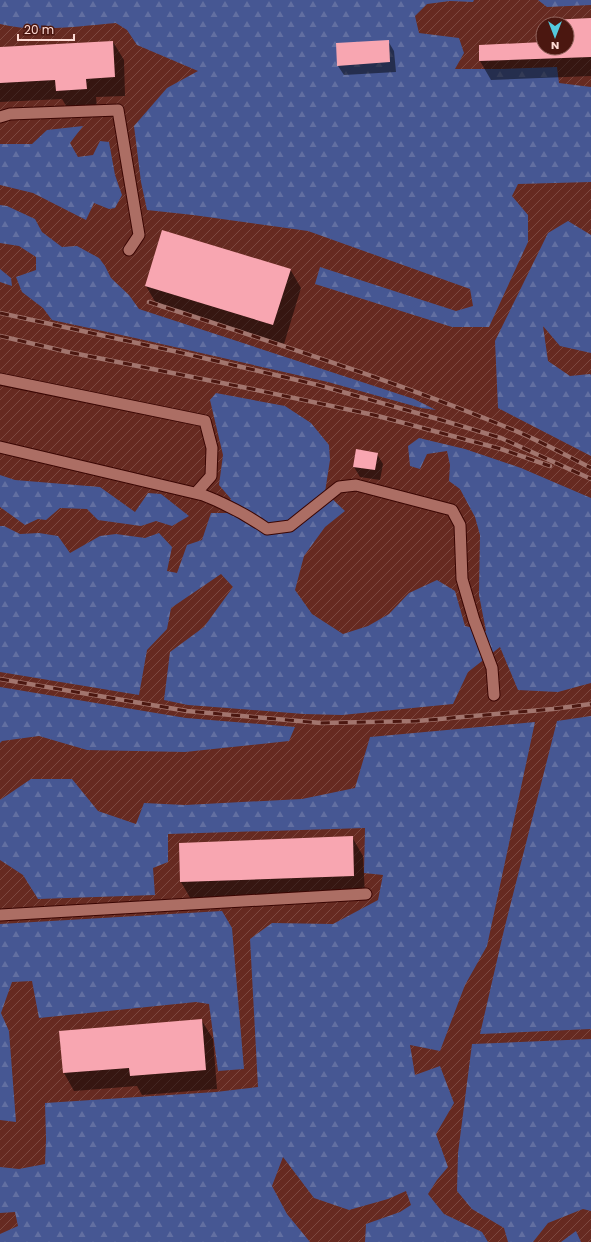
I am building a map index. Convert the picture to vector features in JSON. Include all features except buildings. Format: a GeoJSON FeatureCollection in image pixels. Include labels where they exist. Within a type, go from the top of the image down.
{"type":"FeatureCollection","features":[{"type":"Feature","properties":{"kind":"lane"},"geometry":{"type":"LineString","coordinates":[[0,117],[10,114],[118,110],[140,235],[129,250]]}},
{"type":"Feature","properties":{"kind":"lane"},"geometry":{"type":"LineString","coordinates":[[0,379],[205,421],[212,448],[211,476],[196,493]]}},
{"type":"Feature","properties":{"kind":"lane"},"geometry":{"type":"LineString","coordinates":[[0,447],[196,493],[226,504],[267,529],[290,526],[339,487],[356,484],[452,510],[460,525],[462,579],[474,620],[492,668],[494,695]]}},
{"type":"Feature","properties":{"kind":"lane"},"geometry":{"type":"LineString","coordinates":[[0,915],[366,894]]}},
{"type":"Feature","properties":{"kind":"shaded area"},"geometry":{"type":"Polygon","coordinates":[[[0,0],[591,0],[591,1242],[0,1242],[0,0]]]}},
{"type":"Feature","properties":{"kind":"green space"},"geometry":{"type":"Polygon","coordinates":[[[0,0],[474,0],[473,2],[450,1],[427,4],[415,16],[419,33],[459,38],[464,53],[455,69],[557,67],[559,83],[591,87],[591,182],[518,184],[512,196],[528,215],[528,242],[489,327],[452,327],[315,284],[320,267],[456,311],[473,306],[470,289],[308,231],[147,210],[141,182],[134,126],[167,88],[198,71],[137,45],[127,30],[116,23],[42,28],[14,27],[0,24],[0,0]]]}},
{"type":"Feature","properties":{"kind":"green space"},"geometry":{"type":"Polygon","coordinates":[[[538,0],[591,0],[591,5],[547,7],[538,0]]]}},
{"type":"Feature","properties":{"kind":"green space"},"geometry":{"type":"Polygon","coordinates":[[[83,126],[70,143],[78,157],[93,155],[100,141],[109,142],[115,175],[122,195],[115,208],[109,209],[94,203],[86,220],[33,193],[0,185],[0,144],[32,144],[47,130],[83,126]]]}},
{"type":"Feature","properties":{"kind":"green space"},"geometry":{"type":"Polygon","coordinates":[[[0,205],[7,206],[35,219],[42,232],[62,247],[77,246],[99,258],[111,278],[129,295],[139,309],[414,399],[436,410],[421,408],[328,382],[52,320],[43,308],[22,292],[16,277],[36,270],[36,257],[19,246],[0,243],[0,205]]]}},
{"type":"Feature","properties":{"kind":"green space"},"geometry":{"type":"Polygon","coordinates":[[[568,221],[591,235],[591,353],[560,346],[543,326],[548,361],[570,376],[591,375],[591,456],[498,408],[495,341],[548,233],[568,221]]]}},
{"type":"Feature","properties":{"kind":"green space"},"geometry":{"type":"Polygon","coordinates":[[[0,269],[11,278],[12,286],[0,282],[0,269]]]}},
{"type":"Feature","properties":{"kind":"green space"},"geometry":{"type":"Polygon","coordinates":[[[216,393],[285,406],[311,423],[329,445],[330,460],[325,492],[345,511],[325,527],[304,556],[295,590],[312,614],[343,634],[368,626],[389,614],[409,593],[437,580],[455,591],[465,626],[486,631],[479,595],[480,535],[475,517],[460,489],[449,481],[450,465],[447,451],[427,454],[420,469],[410,466],[408,446],[419,438],[465,449],[521,468],[591,498],[591,683],[558,692],[518,690],[500,647],[468,672],[453,704],[342,715],[304,714],[188,705],[164,700],[170,652],[204,627],[233,587],[221,574],[171,608],[167,629],[147,650],[139,695],[0,672],[0,526],[4,526],[20,534],[39,533],[58,536],[70,553],[100,536],[116,534],[145,538],[159,533],[172,547],[167,571],[177,573],[187,545],[202,540],[211,513],[227,513],[231,499],[219,485],[223,455],[210,400],[216,393]]]}},
{"type":"Feature","properties":{"kind":"green space"},"geometry":{"type":"Polygon","coordinates":[[[0,475],[15,480],[100,487],[135,512],[148,493],[161,494],[189,516],[172,526],[156,521],[141,526],[98,520],[87,509],[60,508],[46,520],[38,519],[25,525],[0,507],[0,475]]]}},
{"type":"Feature","properties":{"kind":"green space"},"geometry":{"type":"Polygon","coordinates":[[[0,687],[186,718],[295,727],[289,741],[185,752],[87,750],[39,736],[2,741],[0,743],[0,687]]]}},
{"type":"Feature","properties":{"kind":"green space"},"geometry":{"type":"Polygon","coordinates":[[[591,716],[591,1029],[480,1034],[504,930],[557,721],[591,716]]]}},
{"type":"Feature","properties":{"kind":"green space"},"geometry":{"type":"Polygon","coordinates":[[[535,722],[487,946],[465,985],[440,1051],[410,1045],[415,1075],[440,1066],[454,1103],[436,1134],[448,1167],[428,1194],[444,1214],[482,1232],[488,1242],[365,1242],[366,1224],[400,1212],[411,1205],[406,1191],[388,1199],[349,1210],[314,1198],[283,1157],[272,1186],[287,1214],[310,1242],[0,1242],[0,1234],[18,1226],[15,1212],[0,1213],[0,1167],[19,1169],[45,1164],[45,1103],[216,1092],[258,1087],[250,939],[272,923],[333,924],[378,900],[383,875],[364,873],[365,828],[168,834],[168,862],[153,868],[155,895],[38,899],[23,875],[0,860],[0,800],[31,779],[72,779],[98,811],[136,824],[144,803],[185,805],[302,799],[355,788],[370,737],[535,722]]]}},
{"type":"Feature","properties":{"kind":"green space"},"geometry":{"type":"Polygon","coordinates":[[[222,911],[232,928],[244,1069],[218,1071],[209,1004],[196,1002],[39,1018],[32,981],[12,982],[1,1013],[9,1031],[16,1122],[0,1120],[0,924],[222,911]]]}},
{"type":"Feature","properties":{"kind":"green space"},"geometry":{"type":"Polygon","coordinates":[[[591,1039],[591,1211],[583,1209],[548,1223],[533,1242],[508,1242],[504,1228],[472,1209],[457,1191],[458,1153],[472,1044],[591,1039]]]}},
{"type":"Feature","properties":{"kind":"green space"},"geometry":{"type":"Polygon","coordinates":[[[576,1231],[581,1242],[561,1242],[576,1231]]]}},
{"type":"Feature","properties":{"kind":"railway"},"geometry":{"type":"LineString","coordinates":[[149,302],[328,361],[462,409],[517,431],[591,468]]}},
{"type":"Feature","properties":{"kind":"railway"},"geometry":{"type":"LineString","coordinates":[[0,313],[178,352],[318,385],[501,438],[591,479]]}},
{"type":"Feature","properties":{"kind":"railway"},"geometry":{"type":"LineString","coordinates":[[0,336],[68,352],[374,415],[501,449],[550,466]]}},
{"type":"Feature","properties":{"kind":"railway"},"geometry":{"type":"LineString","coordinates":[[0,679],[187,711],[321,723],[417,721],[553,709],[591,704]]}}]}
